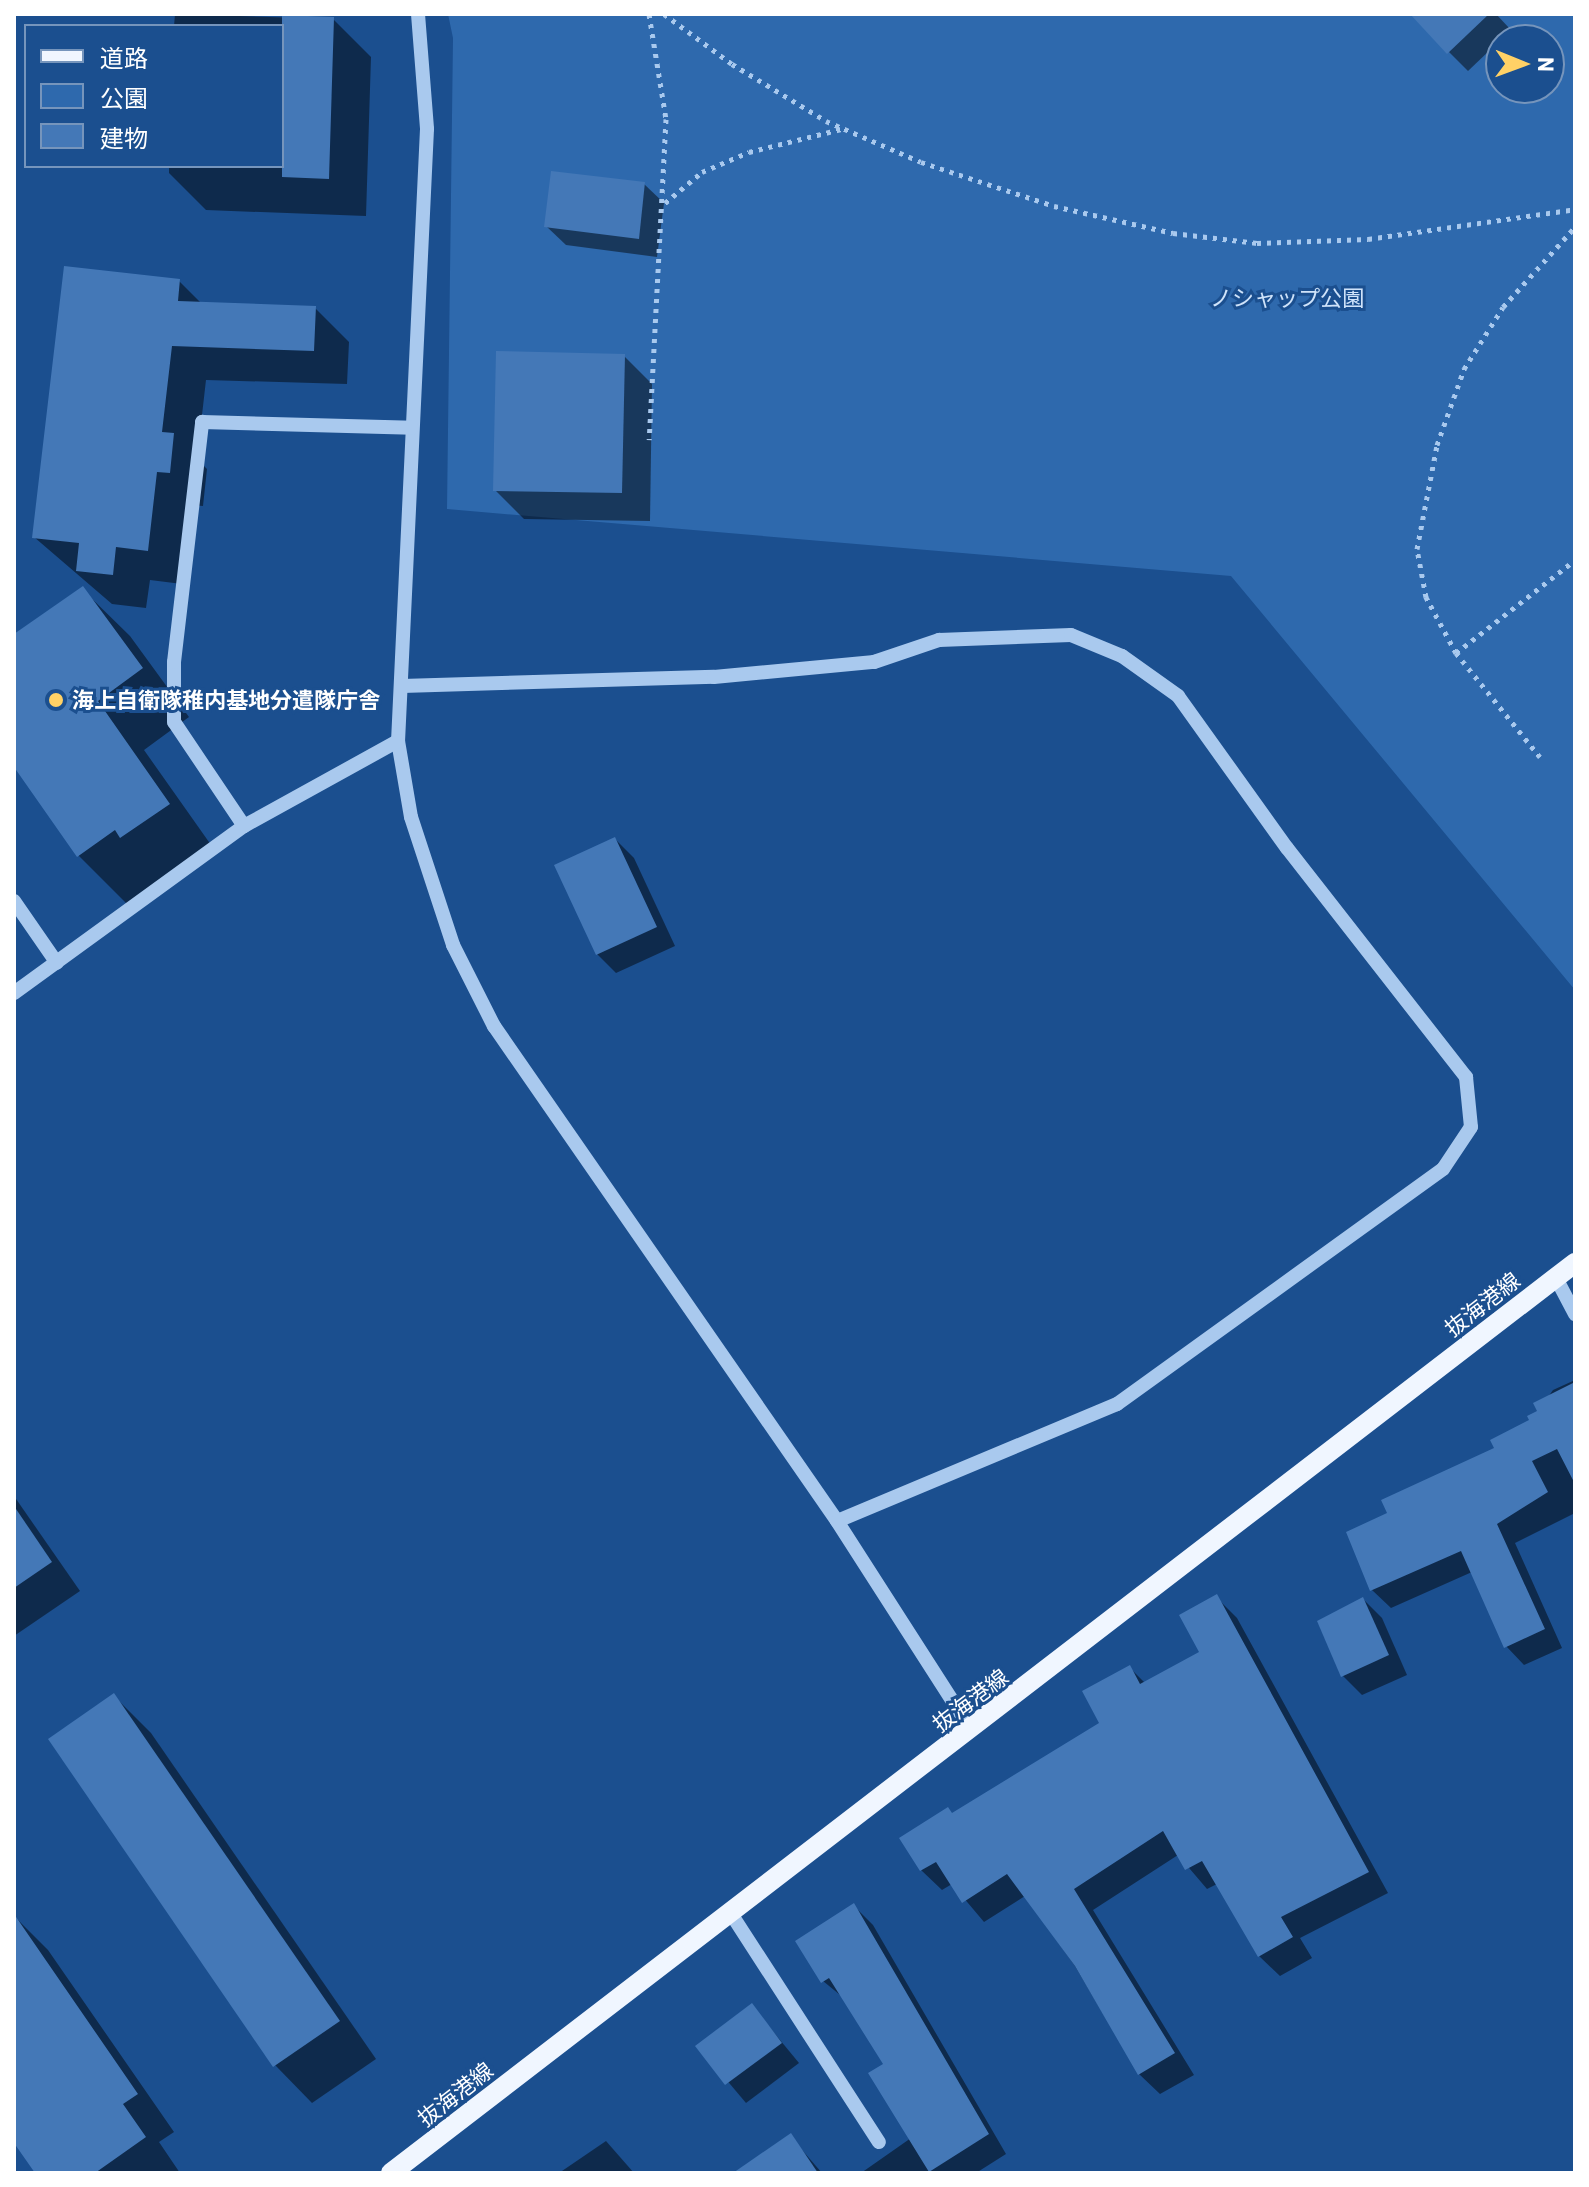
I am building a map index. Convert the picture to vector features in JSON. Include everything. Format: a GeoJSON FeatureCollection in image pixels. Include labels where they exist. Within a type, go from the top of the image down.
{"type":"FeatureCollection","features":[{"type":"Feature","properties":{"kind":"main road","name":"抜海港線"},"geometry":{"type":"LineString","coordinates":[[391,2173],[1575,1263]]}},
{"type":"Feature","properties":{"kind":"street"},"geometry":{"type":"LineString","coordinates":[[418,14],[427,129],[398,741],[411,817],[453,945],[494,1026],[837,1521],[971,1730]]}},
{"type":"Feature","properties":{"kind":"street"},"geometry":{"type":"LineString","coordinates":[[244,826],[174,722],[174,662],[202,422],[412,428]]}},
{"type":"Feature","properties":{"kind":"street"},"geometry":{"type":"LineString","coordinates":[[402,686],[714,677],[874,662],[939,640],[1071,635],[1122,656],[1178,696],[1287,848],[1466,1077],[1471,1127],[1443,1169],[1117,1404],[837,1521]]}},
{"type":"Feature","properties":{"kind":"street"},"geometry":{"type":"LineString","coordinates":[[14,993],[244,826],[398,741]]}},
{"type":"Feature","properties":{"kind":"street"},"geometry":{"type":"LineString","coordinates":[[14,901],[57,963]]}},
{"type":"Feature","properties":{"kind":"street"},"geometry":{"type":"LineString","coordinates":[[1556,1278],[1575,1314]]}},
{"type":"Feature","properties":{"kind":"street"},"geometry":{"type":"LineString","coordinates":[[730,1912],[879,2142]]}},
{"type":"Feature","properties":{"kind":"path"},"geometry":{"type":"LineString","coordinates":[[649,14],[666,119],[664,204],[649,440]]}},
{"type":"Feature","properties":{"kind":"path"},"geometry":{"type":"LineString","coordinates":[[664,14],[732,64],[844,128],[921,162],[1054,206],[1173,233],[1257,243],[1368,239],[1575,209]]}},
{"type":"Feature","properties":{"kind":"path"},"geometry":{"type":"LineString","coordinates":[[664,204],[702,172],[749,152],[844,128]]}},
{"type":"Feature","properties":{"kind":"path"},"geometry":{"type":"LineString","coordinates":[[1540,757],[1456,653],[1426,597],[1417,549],[1437,445],[1464,369],[1487,332],[1575,227]]}},
{"type":"Feature","properties":{"kind":"path"},"geometry":{"type":"LineString","coordinates":[[1456,653],[1575,560]]}},
{"type":"Feature","properties":{"kind":"green space","name":"ノシャップ公園"},"geometry":{"type":"Polygon","coordinates":[[[448,14],[1575,14],[1575,990],[1231,576],[447,509],[453,38],[448,14]]]}},
{"type":"Feature","properties":{"kind":"building"},"geometry":{"type":"Polygon","coordinates":[[[1410,14],[1489,14],[1447,54],[1410,14]]]}},
{"type":"Feature","properties":{"kind":"building"},"geometry":{"type":"Polygon","coordinates":[[[282,15],[334,17],[329,179],[282,177],[282,15]]]}},
{"type":"Feature","properties":{"kind":"building"},"geometry":{"type":"Polygon","coordinates":[[[551,171],[645,182],[639,239],[544,227],[551,171]]]}},
{"type":"Feature","properties":{"kind":"building"},"geometry":{"type":"Polygon","coordinates":[[[64,266],[180,279],[178,301],[316,306],[314,351],[172,346],[162,432],[174,433],[170,473],[157,472],[148,551],[116,547],[113,575],[76,571],[79,543],[32,538],[64,266]]]}},
{"type":"Feature","properties":{"kind":"building"},"geometry":{"type":"Polygon","coordinates":[[[496,351],[625,354],[622,493],[493,491],[496,351]]]}},
{"type":"Feature","properties":{"kind":"building","name":"海上自衛隊稚内基地分遣隊庁舎"},"geometry":{"type":"Polygon","coordinates":[[[83,586],[143,668],[98,701],[170,804],[120,838],[115,830],[77,857],[14,767],[14,634],[83,586]]]}},
{"type":"Feature","properties":{"kind":"building"},"geometry":{"type":"Polygon","coordinates":[[[615,837],[657,927],[596,955],[554,865],[615,837]]]}},
{"type":"Feature","properties":{"kind":"building"},"geometry":{"type":"Polygon","coordinates":[[[1575,1382],[1575,1484],[1557,1449],[1532,1461],[1548,1492],[1497,1524],[1545,1629],[1504,1648],[1461,1551],[1370,1591],[1346,1532],[1387,1513],[1381,1500],[1494,1448],[1490,1440],[1529,1420],[1527,1416],[1537,1411],[1533,1403],[1575,1382]]]}},
{"type":"Feature","properties":{"kind":"building"},"geometry":{"type":"Polygon","coordinates":[[[14,1506],[52,1562],[14,1588],[14,1506]]]}},
{"type":"Feature","properties":{"kind":"building"},"geometry":{"type":"Polygon","coordinates":[[[1217,1594],[1369,1872],[1281,1917],[1293,1937],[1258,1957],[1202,1861],[1185,1870],[1163,1831],[1074,1889],[1175,2053],[1138,2075],[1075,1966],[1007,1874],[962,1903],[936,1862],[920,1871],[899,1838],[948,1807],[952,1813],[1099,1723],[1082,1691],[1130,1665],[1140,1684],[1199,1652],[1179,1615],[1217,1594]]]}},
{"type":"Feature","properties":{"kind":"building"},"geometry":{"type":"Polygon","coordinates":[[[1363,1597],[1389,1655],[1341,1677],[1317,1621],[1363,1597]]]}},
{"type":"Feature","properties":{"kind":"building"},"geometry":{"type":"Polygon","coordinates":[[[114,1693],[340,2021],[273,2067],[48,1739],[114,1693]]]}},
{"type":"Feature","properties":{"kind":"building"},"geometry":{"type":"Polygon","coordinates":[[[854,1903],[989,2134],[929,2172],[868,2073],[883,2064],[829,1978],[821,1983],[795,1941],[854,1903]]]}},
{"type":"Feature","properties":{"kind":"building"},"geometry":{"type":"Polygon","coordinates":[[[14,1914],[138,2094],[123,2104],[146,2137],[95,2173],[35,2173],[14,2143],[14,1914]]]}},
{"type":"Feature","properties":{"kind":"building"},"geometry":{"type":"Polygon","coordinates":[[[752,2003],[782,2043],[725,2085],[695,2046],[752,2003]]]}},
{"type":"Feature","properties":{"kind":"building"},"geometry":{"type":"Polygon","coordinates":[[[791,2133],[818,2173],[733,2173],[791,2133]]]}},
{"type":"Feature","properties":{"kind":"place","name":"海上自衛隊稚内基地分遣隊庁舎"},"geometry":{"type":"Point","coordinates":[56,700]}}]}
